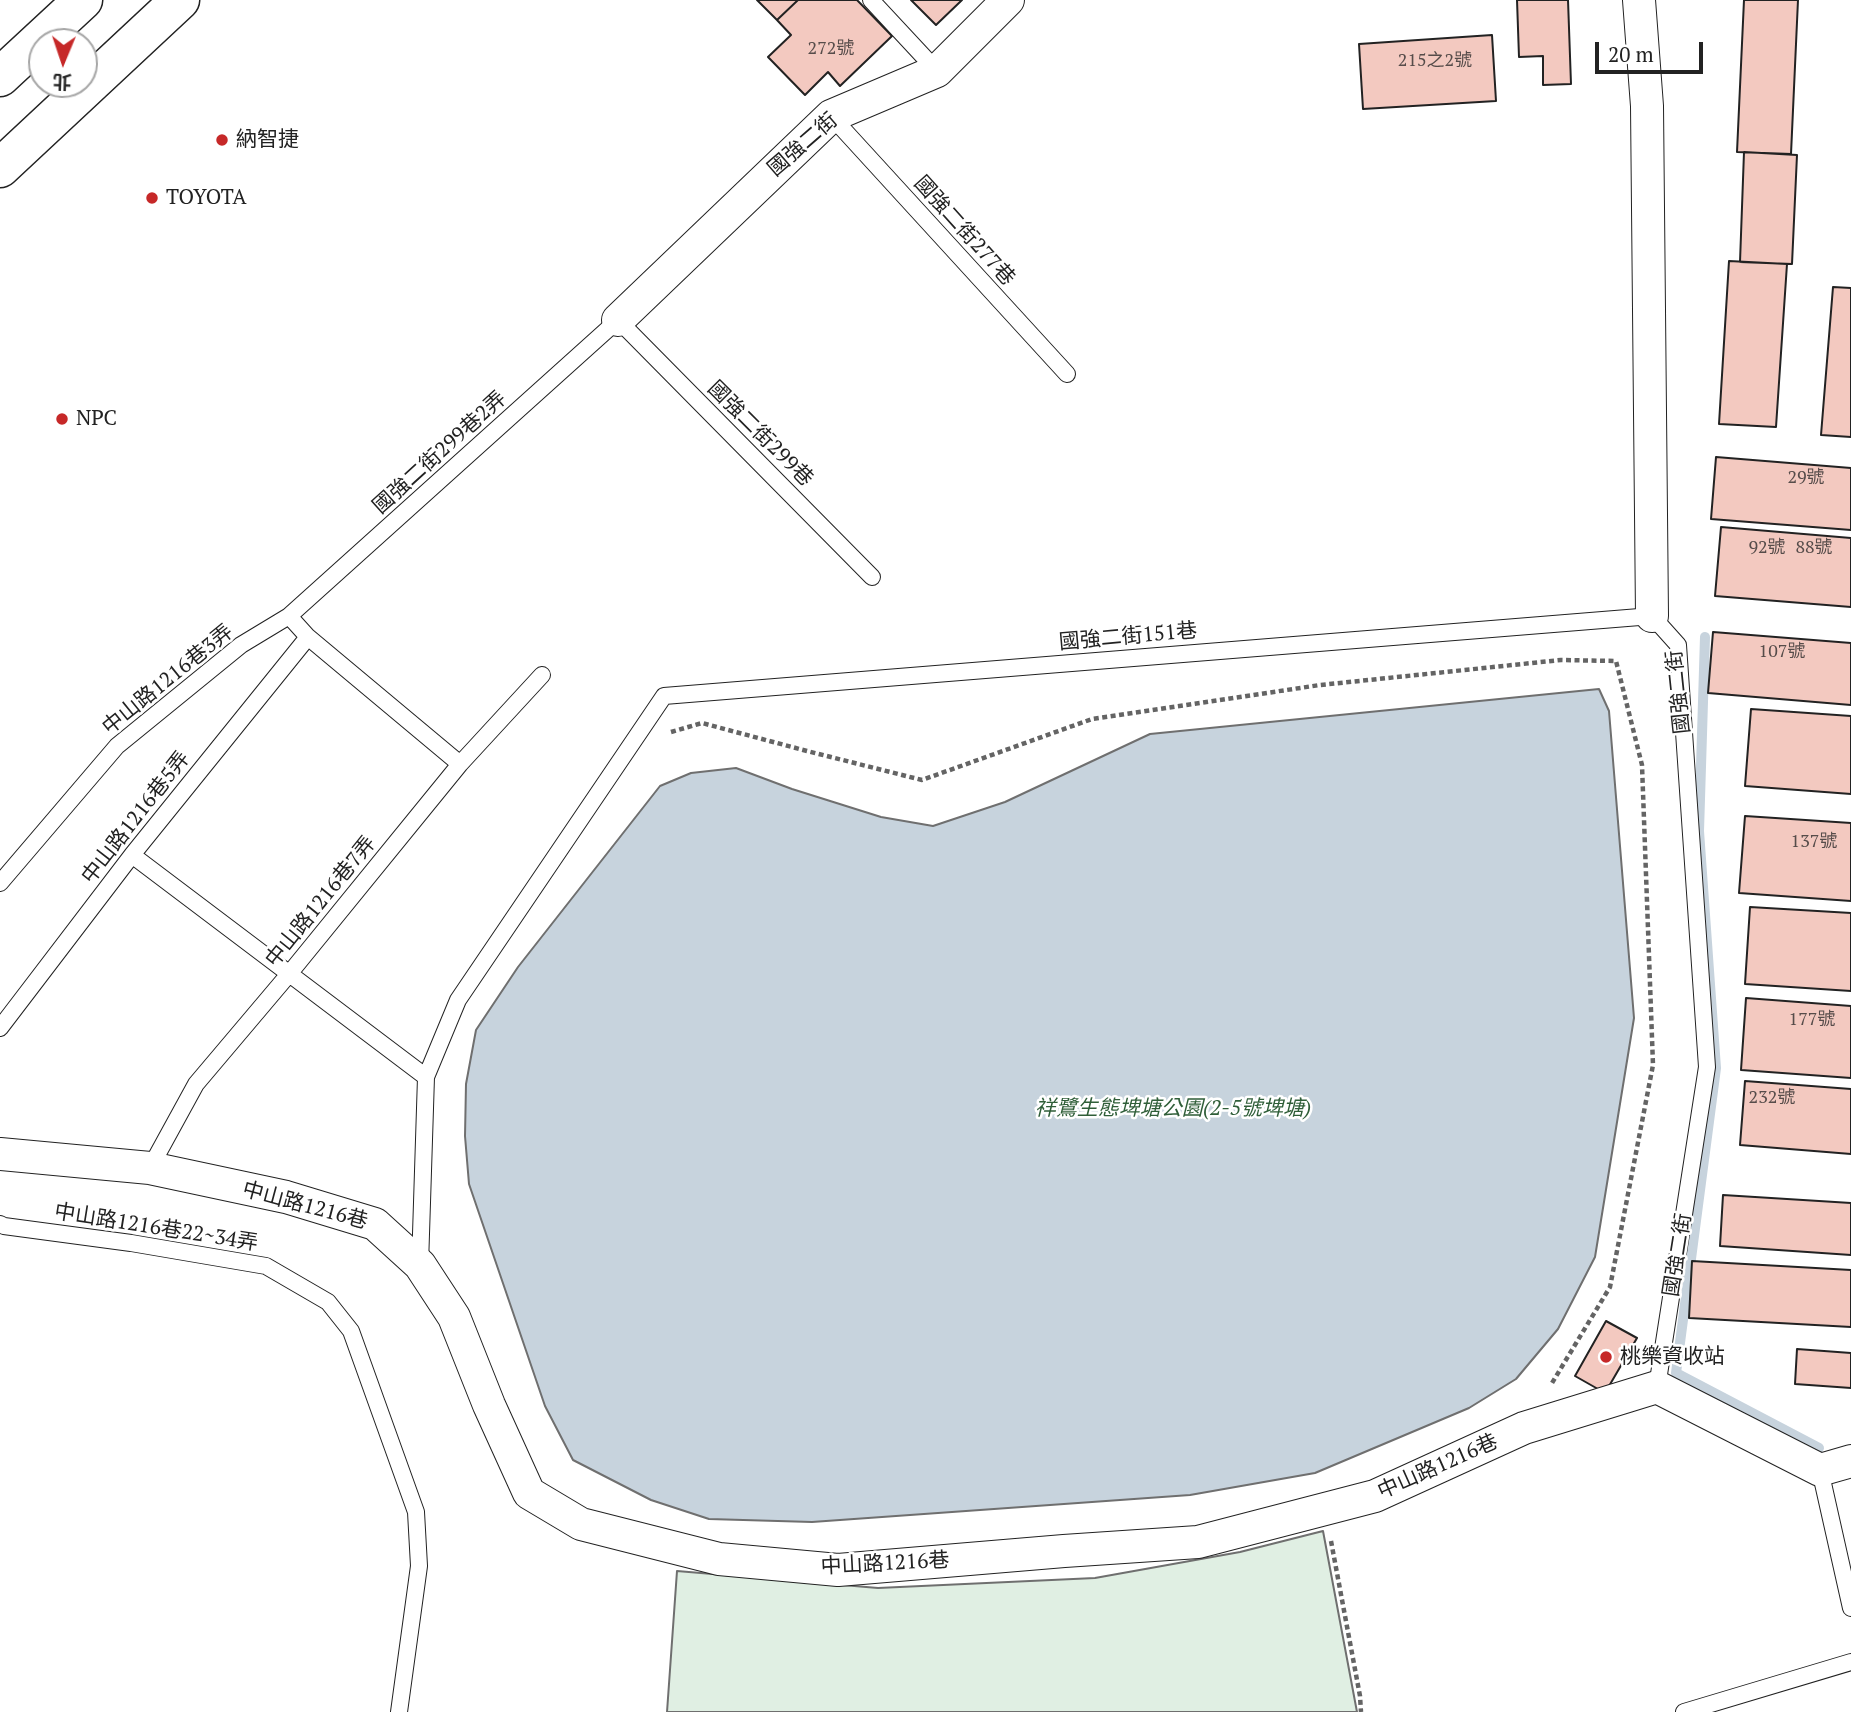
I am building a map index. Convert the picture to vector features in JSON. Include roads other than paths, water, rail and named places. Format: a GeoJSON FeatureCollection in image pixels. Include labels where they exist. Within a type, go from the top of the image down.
{"type":"FeatureCollection","features":[{"type":"Feature","properties":{"kind":"main road"},"geometry":{"type":"LineString","coordinates":[[0,77],[83,0]]}},
{"type":"Feature","properties":{"kind":"main road"},"geometry":{"type":"LineString","coordinates":[[0,168],[180,0]]}},
{"type":"Feature","properties":{"kind":"street","name":"國強二街"},"geometry":{"type":"LineString","coordinates":[[618,320],[831,116],[937,71],[1007,0]]}},
{"type":"Feature","properties":{"kind":"street"},"geometry":{"type":"LineString","coordinates":[[1639,0],[1647,106],[1652,616]]}},
{"type":"Feature","properties":{"kind":"street","name":"中山路1216巷"},"geometry":{"type":"LineString","coordinates":[[0,1154],[150,1168],[286,1198],[375,1224],[420,1265],[454,1317],[489,1405],[529,1493],[581,1524],[719,1559],[838,1570],[1198,1542],[1375,1496],[1524,1428],[1657,1387]]}},
{"type":"Feature","properties":{"kind":"street"},"geometry":{"type":"LineString","coordinates":[[1657,1387],[1819,1470],[1851,1461]]}},
{"type":"Feature","properties":{"kind":"lane"},"geometry":{"type":"LineString","coordinates":[[871,0],[937,71]]}},
{"type":"Feature","properties":{"kind":"lane","name":"國強二街277巷"},"geometry":{"type":"LineString","coordinates":[[831,116],[1067,374]]}},
{"type":"Feature","properties":{"kind":"lane","name":"國強二街299巷"},"geometry":{"type":"LineString","coordinates":[[618,320],[872,577]]}},
{"type":"Feature","properties":{"kind":"lane","name":"國強二街299巷2弄"},"geometry":{"type":"LineString","coordinates":[[289,616],[618,320]]}},
{"type":"Feature","properties":{"kind":"lane"},"geometry":{"type":"LineString","coordinates":[[289,616],[308,637],[460,764]]}},
{"type":"Feature","properties":{"kind":"lane","name":"中山路1216巷3弄"},"geometry":{"type":"LineString","coordinates":[[0,883],[117,746],[241,645],[289,616]]}},
{"type":"Feature","properties":{"kind":"lane","name":"國強二街151巷"},"geometry":{"type":"LineString","coordinates":[[426,1077],[458,1000],[664,696],[1652,616]]}},
{"type":"Feature","properties":{"kind":"lane","name":"國強二街"},"geometry":{"type":"LineString","coordinates":[[1652,616],[1678,645],[1707,1067],[1657,1387]]}},
{"type":"Feature","properties":{"kind":"lane","name":"中山路1216巷5弄"},"geometry":{"type":"LineString","coordinates":[[0,1028],[132,855],[308,637]]}},
{"type":"Feature","properties":{"kind":"lane","name":"中山路1216巷7弄"},"geometry":{"type":"LineString","coordinates":[[150,1168],[196,1084],[460,764],[542,675]]}},
{"type":"Feature","properties":{"kind":"lane"},"geometry":{"type":"LineString","coordinates":[[132,855],[426,1077],[420,1265]]}},
{"type":"Feature","properties":{"kind":"lane","name":"中山路1216巷22~34弄"},"geometry":{"type":"LineString","coordinates":[[0,1224],[266,1266],[328,1302],[351,1331],[416,1512],[419,1566],[399,1712]]}},
{"type":"Feature","properties":{"kind":"lane"},"geometry":{"type":"LineString","coordinates":[[1819,1470],[1851,1608]]}},
{"type":"Feature","properties":{"kind":"lane"},"geometry":{"type":"LineString","coordinates":[[1684,1712],[1851,1662]]}},
{"type":"Feature","properties":{"kind":"waterway"},"geometry":{"type":"LineString","coordinates":[[1705,637],[1699,831],[1716,1068],[1676,1373],[1819,1448]]}},
{"type":"Feature","properties":{"kind":"place","name":"納智捷"},"geometry":{"type":"Point","coordinates":[222,140]}},
{"type":"Feature","properties":{"kind":"place","name":"TOYOTA"},"geometry":{"type":"Point","coordinates":[152,198]}},
{"type":"Feature","properties":{"kind":"place","name":"NPC"},"geometry":{"type":"Point","coordinates":[62,419]}},
{"type":"Feature","properties":{"kind":"place","name":"桃樂資收站"},"geometry":{"type":"Point","coordinates":[1606,1357]}},
{"type":"Feature","properties":{"kind":"park label","name":"祥鷺生態埤塘公園(2-5號埤塘)"},"geometry":{"type":"Point","coordinates":[1173,1109]}}]}
